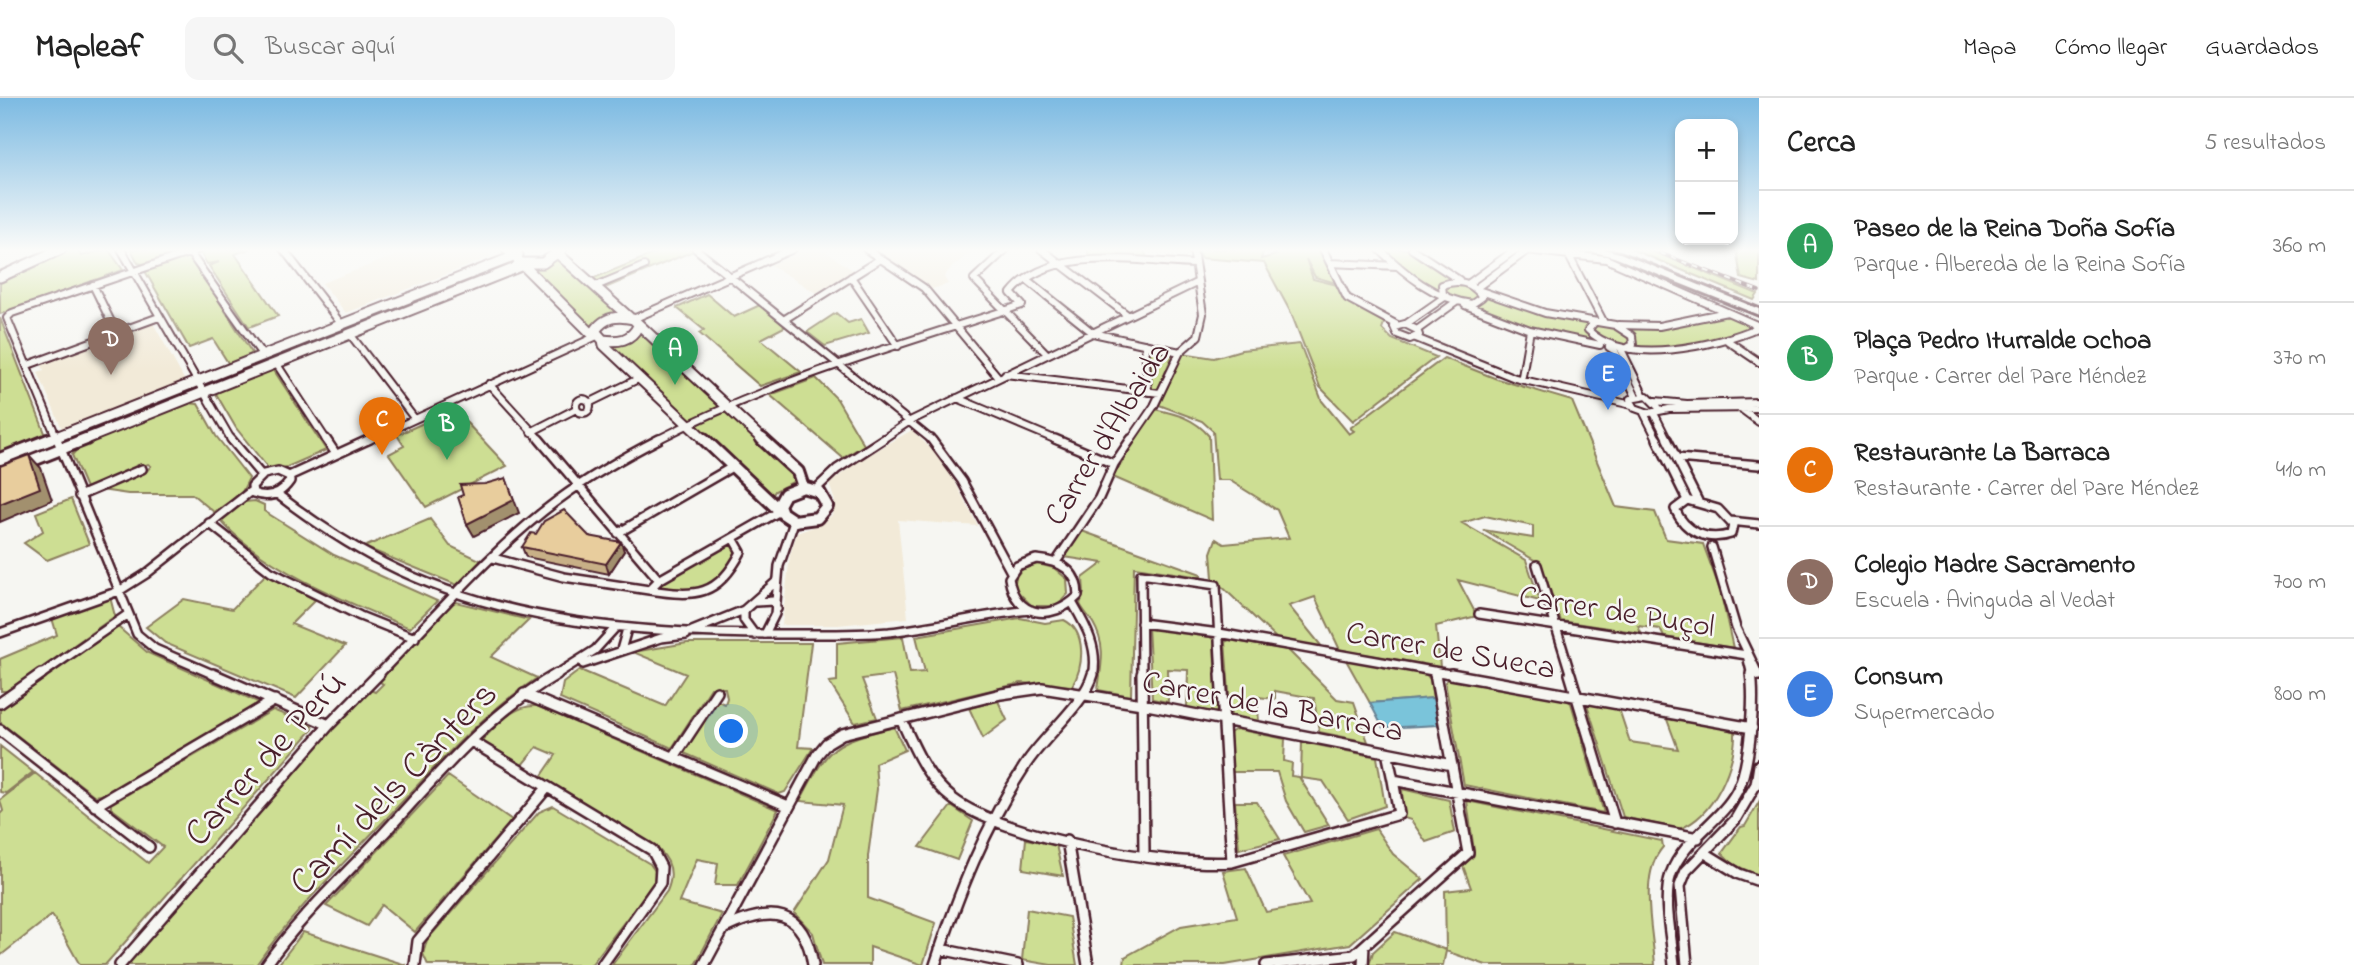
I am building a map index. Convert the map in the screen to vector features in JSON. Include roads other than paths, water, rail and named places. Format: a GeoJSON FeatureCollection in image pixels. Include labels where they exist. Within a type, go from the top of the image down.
{"type":"FeatureCollection","features":[{"type":"Feature","properties":{"kind":"main road"},"geometry":{"type":"LineString","coordinates":[[1703,289],[1759,312]]}},
{"type":"Feature","properties":{"kind":"main road"},"geometry":{"type":"LineString","coordinates":[[1721,289],[1759,304]]}},
{"type":"Feature","properties":{"kind":"street"},"geometry":{"type":"LineString","coordinates":[[80,289],[12,313],[7,318],[137,634],[155,649],[329,725]]}},
{"type":"Feature","properties":{"kind":"street"},"geometry":{"type":"LineString","coordinates":[[95,289],[116,332]]}},
{"type":"Feature","properties":{"kind":"street"},"geometry":{"type":"LineString","coordinates":[[144,289],[225,432],[262,476]]}},
{"type":"Feature","properties":{"kind":"street"},"geometry":{"type":"LineString","coordinates":[[216,289],[263,356]]}},
{"type":"Feature","properties":{"kind":"street"},"geometry":{"type":"LineString","coordinates":[[314,289],[342,325]]}},
{"type":"Feature","properties":{"kind":"street"},"geometry":{"type":"LineString","coordinates":[[0,459],[438,289]]}},
{"type":"Feature","properties":{"kind":"street"},"geometry":{"type":"LineString","coordinates":[[0,473],[350,334],[452,289]]}},
{"type":"Feature","properties":{"kind":"street"},"geometry":{"type":"LineString","coordinates":[[550,289],[599,337]]}},
{"type":"Feature","properties":{"kind":"street"},"geometry":{"type":"LineString","coordinates":[[600,289],[798,472],[803,487]]}},
{"type":"Feature","properties":{"kind":"street"},"geometry":{"type":"LineString","coordinates":[[704,289],[633,321],[604,320],[597,327],[599,337],[685,425],[780,511],[794,522],[809,522],[825,512],[827,500],[816,489],[803,487],[785,494],[779,505],[780,511]]}},
{"type":"Feature","properties":{"kind":"street"},"geometry":{"type":"LineString","coordinates":[[748,289],[936,443],[962,481],[1011,572],[1009,583],[1014,598],[1031,610]]}},
{"type":"Feature","properties":{"kind":"street"},"geometry":{"type":"LineString","coordinates":[[785,319],[831,289]]}},
{"type":"Feature","properties":{"kind":"street"},"geometry":{"type":"LineString","coordinates":[[859,289],[898,346]]}},
{"type":"Feature","properties":{"kind":"street"},"geometry":{"type":"LineString","coordinates":[[925,289],[1001,376],[1160,393]]}},
{"type":"Feature","properties":{"kind":"street"},"geometry":{"type":"LineString","coordinates":[[984,289],[1047,354]]}},
{"type":"Feature","properties":{"kind":"street"},"geometry":{"type":"LineString","coordinates":[[1004,311],[1022,305],[1011,293],[1015,289]]}},
{"type":"Feature","properties":{"kind":"street"},"geometry":{"type":"LineString","coordinates":[[1039,289],[1093,332],[1180,352]]}},
{"type":"Feature","properties":{"kind":"street"},"geometry":{"type":"LineString","coordinates":[[1093,289],[1126,314]]}},
{"type":"Feature","properties":{"kind":"street"},"geometry":{"type":"LineString","coordinates":[[816,489],[837,469],[911,421],[1126,314],[1181,289]]}},
{"type":"Feature","properties":{"kind":"street","name":"Carrer d'Albaida"},"geometry":{"type":"LineString","coordinates":[[1056,562],[1098,498],[1114,464],[1160,393],[1180,352],[1198,336],[1203,324],[1197,289]]}},
{"type":"Feature","properties":{"kind":"street"},"geometry":{"type":"LineString","coordinates":[[1344,289],[1348,298],[1397,325],[1405,324],[1444,295]]}},
{"type":"Feature","properties":{"kind":"street"},"geometry":{"type":"LineString","coordinates":[[1435,289],[1459,302],[1530,330],[1621,349],[1685,348],[1728,341],[1759,326]]}},
{"type":"Feature","properties":{"kind":"street"},"geometry":{"type":"LineString","coordinates":[[1441,289],[1444,295]]}},
{"type":"Feature","properties":{"kind":"street"},"geometry":{"type":"LineString","coordinates":[[1477,289],[1518,306],[1593,324],[1659,326],[1722,311],[1731,312]]}},
{"type":"Feature","properties":{"kind":"street"},"geometry":{"type":"LineString","coordinates":[[1417,334],[1459,302],[1480,300],[1481,293],[1477,289]]}},
{"type":"Feature","properties":{"kind":"street"},"geometry":{"type":"LineString","coordinates":[[1586,289],[1604,323]]}},
{"type":"Feature","properties":{"kind":"street"},"geometry":{"type":"LineString","coordinates":[[1678,289],[1759,326]]}},
{"type":"Feature","properties":{"kind":"street","name":"Carrer de Perú"},"geometry":{"type":"LineString","coordinates":[[120,965],[329,725],[521,530],[581,485],[685,425],[728,406],[838,364],[1004,311]]}},
{"type":"Feature","properties":{"kind":"street"},"geometry":{"type":"LineString","coordinates":[[28,365],[159,317]]}},
{"type":"Feature","properties":{"kind":"street"},"geometry":{"type":"LineString","coordinates":[[0,633],[118,591],[146,574],[251,491],[253,483],[262,476],[278,471],[289,476],[489,384],[599,337],[627,339],[633,321]]}},
{"type":"Feature","properties":{"kind":"street"},"geometry":{"type":"LineString","coordinates":[[1405,324],[1417,334],[1515,378],[1632,400],[1644,396],[1654,400],[1687,404],[1759,402]]}},
{"type":"Feature","properties":{"kind":"street"},"geometry":{"type":"LineString","coordinates":[[1593,324],[1588,330],[1591,336],[1615,351],[1632,400],[1643,411],[1687,500]]}},
{"type":"Feature","properties":{"kind":"street"},"geometry":{"type":"LineString","coordinates":[[1397,325],[1394,329],[1396,334],[1417,334],[1473,359],[1522,376],[1632,400]]}},
{"type":"Feature","properties":{"kind":"street"},"geometry":{"type":"LineString","coordinates":[[1615,325],[1632,336],[1633,345],[1629,347]]}},
{"type":"Feature","properties":{"kind":"street"},"geometry":{"type":"LineString","coordinates":[[1522,376],[1530,330]]}},
{"type":"Feature","properties":{"kind":"street"},"geometry":{"type":"LineString","coordinates":[[350,334],[414,418]]}},
{"type":"Feature","properties":{"kind":"street"},"geometry":{"type":"LineString","coordinates":[[1728,341],[1759,362]]}},
{"type":"Feature","properties":{"kind":"street"},"geometry":{"type":"LineString","coordinates":[[1145,345],[1148,392]]}},
{"type":"Feature","properties":{"kind":"street"},"geometry":{"type":"LineString","coordinates":[[1621,349],[1644,396]]}},
{"type":"Feature","properties":{"kind":"street"},"geometry":{"type":"LineString","coordinates":[[276,363],[336,454]]}},
{"type":"Feature","properties":{"kind":"street"},"geometry":{"type":"LineString","coordinates":[[531,432],[576,409],[579,401],[591,402],[639,378]]}},
{"type":"Feature","properties":{"kind":"street"},"geometry":{"type":"LineString","coordinates":[[489,384],[581,485],[659,580]]}},
{"type":"Feature","properties":{"kind":"street"},"geometry":{"type":"LineString","coordinates":[[957,398],[1114,464]]}},
{"type":"Feature","properties":{"kind":"street"},"geometry":{"type":"LineString","coordinates":[[1654,400],[1676,458],[1698,501]]}},
{"type":"Feature","properties":{"kind":"street"},"geometry":{"type":"LineString","coordinates":[[1643,411],[1759,408]]}},
{"type":"Feature","properties":{"kind":"street"},"geometry":{"type":"LineString","coordinates":[[1743,409],[1759,422]]}},
{"type":"Feature","properties":{"kind":"street"},"geometry":{"type":"LineString","coordinates":[[1676,458],[1759,465]]}},
{"type":"Feature","properties":{"kind":"street"},"geometry":{"type":"LineString","coordinates":[[618,533],[732,467]]}},
{"type":"Feature","properties":{"kind":"street"},"geometry":{"type":"LineString","coordinates":[[79,496],[142,470]]}},
{"type":"Feature","properties":{"kind":"street"},"geometry":{"type":"LineString","coordinates":[[251,491],[265,497],[276,494],[287,486],[289,476]]}},
{"type":"Feature","properties":{"kind":"street"},"geometry":{"type":"LineString","coordinates":[[276,494],[306,519],[350,546],[458,594],[531,612],[627,629],[755,635],[888,632],[950,624],[1004,612],[1031,610],[1042,613],[1063,610],[1073,604],[1078,596],[1077,579],[1056,562],[1027,561],[1011,572]]}},
{"type":"Feature","properties":{"kind":"street"},"geometry":{"type":"LineString","coordinates":[[1701,535],[1715,538],[1731,534],[1730,521],[1718,509],[1698,501],[1687,500],[1677,504],[1677,516],[1712,547],[1735,628],[1759,676]]}},
{"type":"Feature","properties":{"kind":"street"},"geometry":{"type":"LineString","coordinates":[[649,590],[659,580],[780,511]]}},
{"type":"Feature","properties":{"kind":"street"},"geometry":{"type":"LineString","coordinates":[[1730,521],[1759,523]]}},
{"type":"Feature","properties":{"kind":"street"},"geometry":{"type":"LineString","coordinates":[[765,634],[776,619],[777,581],[789,531],[794,522]]}},
{"type":"Feature","properties":{"kind":"street"},"geometry":{"type":"LineString","coordinates":[[209,523],[271,572],[360,616],[415,638]]}},
{"type":"Feature","properties":{"kind":"street"},"geometry":{"type":"LineString","coordinates":[[493,558],[564,576],[687,596],[723,584],[741,552],[733,538]]}},
{"type":"Feature","properties":{"kind":"street"},"geometry":{"type":"LineString","coordinates":[[1712,547],[1715,538]]}},
{"type":"Feature","properties":{"kind":"street"},"geometry":{"type":"LineString","coordinates":[[1536,565],[1615,823]]}},
{"type":"Feature","properties":{"kind":"street"},"geometry":{"type":"LineString","coordinates":[[1144,853],[1141,574],[1216,585],[1232,862]]}},
{"type":"Feature","properties":{"kind":"street"},"geometry":{"type":"LineString","coordinates":[[688,632],[744,610],[777,581]]}},
{"type":"Feature","properties":{"kind":"street"},"geometry":{"type":"LineString","coordinates":[[1004,612],[1014,598]]}},
{"type":"Feature","properties":{"kind":"street"},"geometry":{"type":"LineString","coordinates":[[753,603],[762,599],[773,601],[778,610]]}},
{"type":"Feature","properties":{"kind":"street"},"geometry":{"type":"LineString","coordinates":[[935,965],[990,821],[1008,789],[1048,734],[1085,695],[1095,669],[1094,646],[1073,604]]}},
{"type":"Feature","properties":{"kind":"street"},"geometry":{"type":"LineString","coordinates":[[744,610],[744,620],[755,635]]}},
{"type":"Feature","properties":{"kind":"street"},"geometry":{"type":"LineString","coordinates":[[1063,610],[1082,620]]}},
{"type":"Feature","properties":{"kind":"street","name":"Carrer de Puçol"},"geometry":{"type":"LineString","coordinates":[[1479,614],[1747,656]]}},
{"type":"Feature","properties":{"kind":"street"},"geometry":{"type":"LineString","coordinates":[[0,703],[127,615]]}},
{"type":"Feature","properties":{"kind":"street","name":"Carrer de Sueca"},"geometry":{"type":"LineString","coordinates":[[1141,624],[1219,633],[1576,695],[1752,729]]}},
{"type":"Feature","properties":{"kind":"street","name":"Camí dels Cànters"},"geometry":{"type":"LineString","coordinates":[[266,965],[322,899],[471,741],[524,694],[573,667],[602,646],[616,627]]}},
{"type":"Feature","properties":{"kind":"street"},"geometry":{"type":"LineString","coordinates":[[621,650],[627,629]]}},
{"type":"Feature","properties":{"kind":"street","name":"Camí dels Cànters"},"geometry":{"type":"LineString","coordinates":[[573,667],[661,638],[700,633]]}},
{"type":"Feature","properties":{"kind":"street"},"geometry":{"type":"LineString","coordinates":[[1674,965],[1668,898],[1670,876],[1678,860],[1738,790],[1752,729],[1752,678],[1747,656]]}},
{"type":"Feature","properties":{"kind":"street"},"geometry":{"type":"LineString","coordinates":[[1266,965],[1354,955],[1468,853],[1461,793],[1452,765],[1434,671]]}},
{"type":"Feature","properties":{"kind":"street","name":"Carrer de la Barraca"},"geometry":{"type":"LineString","coordinates":[[704,965],[817,755],[827,743],[842,734],[1001,694],[1042,688],[1142,704],[1452,765]]}},
{"type":"Feature","properties":{"kind":"street"},"geometry":{"type":"LineString","coordinates":[[674,757],[717,692]]}},
{"type":"Feature","properties":{"kind":"street"},"geometry":{"type":"LineString","coordinates":[[524,694],[789,806]]}},
{"type":"Feature","properties":{"kind":"street"},"geometry":{"type":"LineString","coordinates":[[95,806],[275,700]]}},
{"type":"Feature","properties":{"kind":"street"},"geometry":{"type":"LineString","coordinates":[[901,719],[931,777],[948,794],[990,821],[1067,840],[1204,864],[1232,862],[1399,814],[1387,752]]}},
{"type":"Feature","properties":{"kind":"street"},"geometry":{"type":"LineString","coordinates":[[0,730],[149,847]]}},
{"type":"Feature","properties":{"kind":"street"},"geometry":{"type":"LineString","coordinates":[[471,741],[546,789],[652,850],[661,867],[660,883],[602,965]]}},
{"type":"Feature","properties":{"kind":"street"},"geometry":{"type":"LineString","coordinates":[[1687,965],[1680,886],[1686,871],[1735,820],[1750,796],[1759,765]]}},
{"type":"Feature","properties":{"kind":"street"},"geometry":{"type":"LineString","coordinates":[[1393,780],[1698,838]]}},
{"type":"Feature","properties":{"kind":"street"},"geometry":{"type":"LineString","coordinates":[[415,965],[418,941],[546,789]]}},
{"type":"Feature","properties":{"kind":"street"},"geometry":{"type":"LineString","coordinates":[[1067,840],[1088,965]]}},
{"type":"Feature","properties":{"kind":"street"},"geometry":{"type":"LineString","coordinates":[[1705,853],[1739,874],[1759,881]]}},
{"type":"Feature","properties":{"kind":"street"},"geometry":{"type":"LineString","coordinates":[[724,928],[763,912],[789,918],[808,937],[813,965]]}},
{"type":"Feature","properties":{"kind":"street"},"geometry":{"type":"LineString","coordinates":[[1363,965],[1364,946]]}},
{"type":"Feature","properties":{"kind":"street"},"geometry":{"type":"LineString","coordinates":[[940,949],[1018,965]]}},
{"type":"Feature","properties":{"kind":"water"},"geometry":{"type":"Polygon","coordinates":[[[1433,698],[1438,725],[1383,728],[1370,703],[1433,698]]]}},
{"type":"Feature","properties":{"kind":"railway"},"geometry":{"type":"LineString","coordinates":[[1755,289],[1759,291]]}},
{"type":"Feature","properties":{"kind":"place","name":"Colegio Madre Sacramento"},"geometry":{"type":"Point","coordinates":[111,375]}},
{"type":"Feature","properties":{"kind":"place","name":"Paseo de la Reina Doña Sofía"},"geometry":{"type":"Point","coordinates":[675,385]}},
{"type":"Feature","properties":{"kind":"place","name":"Consum"},"geometry":{"type":"Point","coordinates":[1608,410]}},
{"type":"Feature","properties":{"kind":"place","name":"Restaurante La Barraca"},"geometry":{"type":"Point","coordinates":[382,455]}},
{"type":"Feature","properties":{"kind":"place","name":"Plaça Pedro Iturralde Ochoa"},"geometry":{"type":"Point","coordinates":[447,460]}}]}
